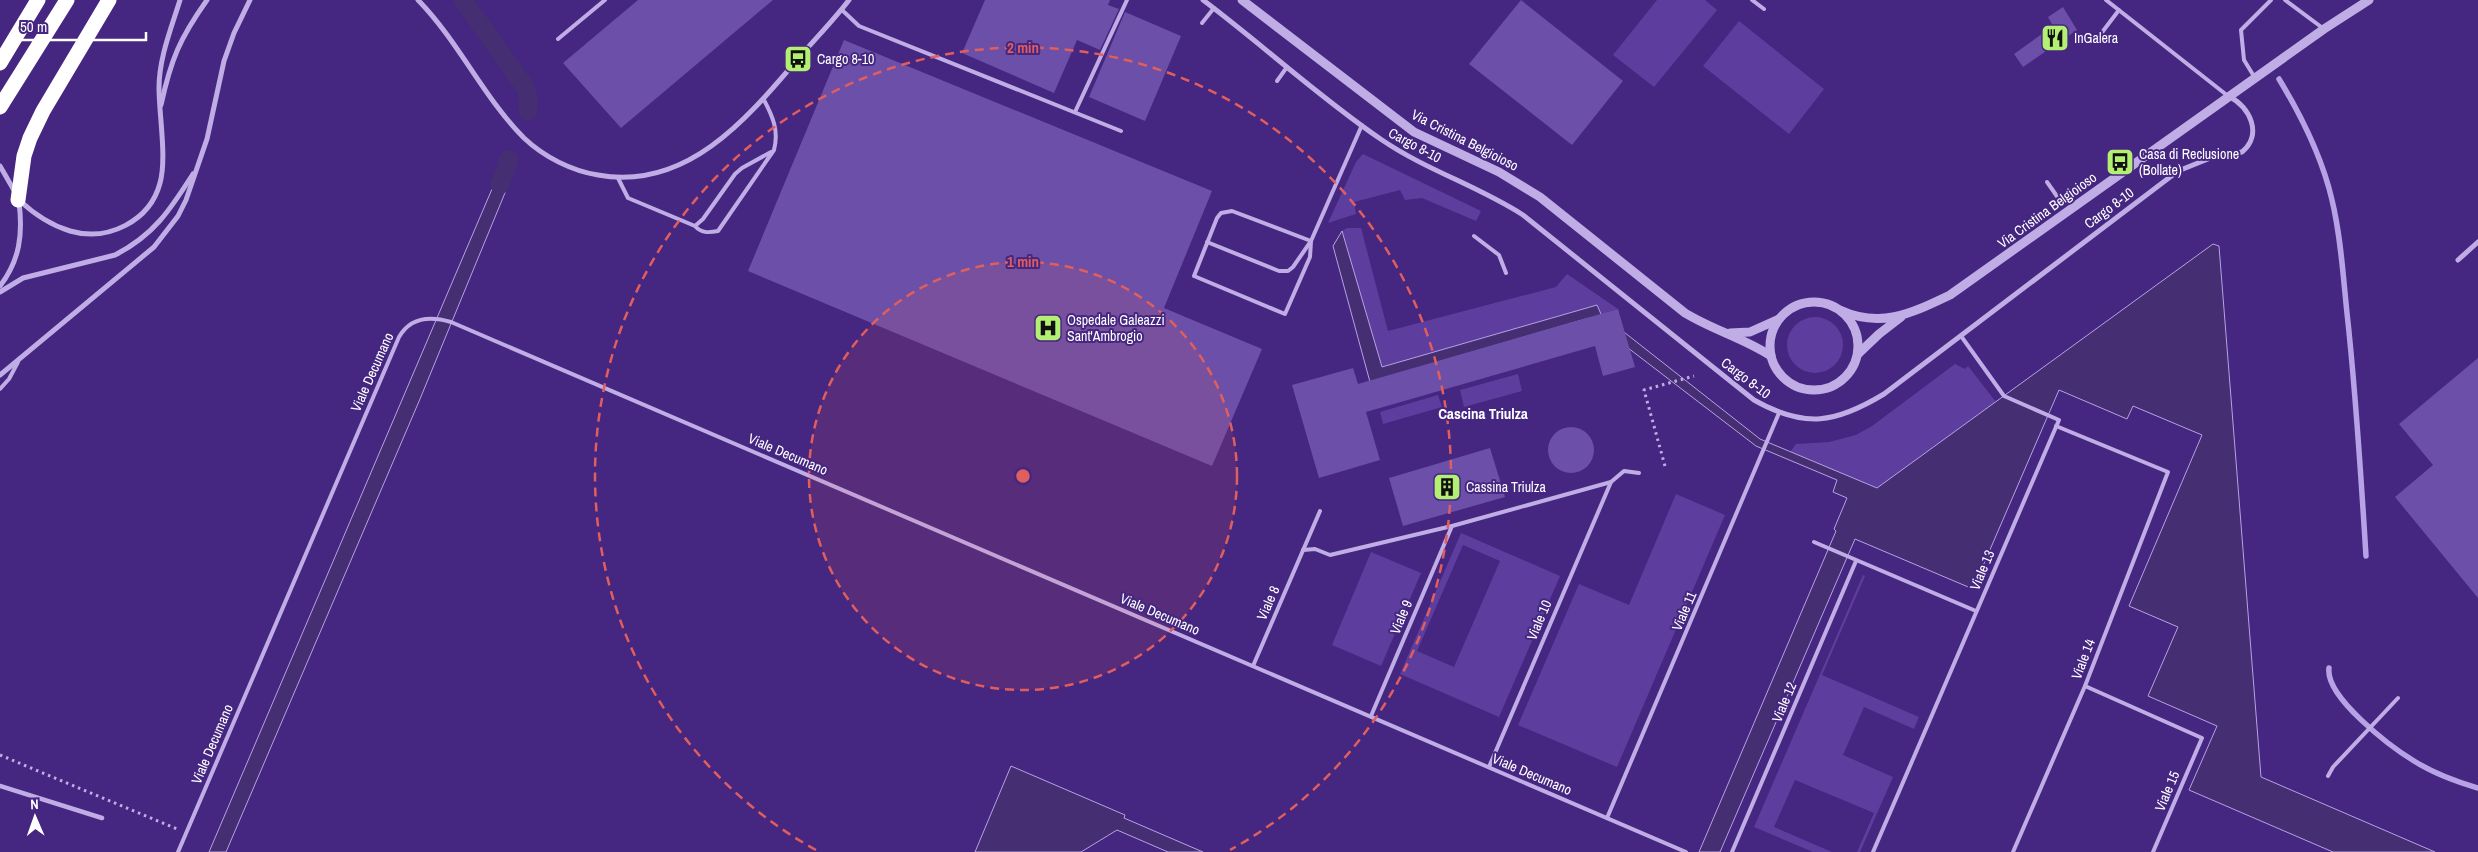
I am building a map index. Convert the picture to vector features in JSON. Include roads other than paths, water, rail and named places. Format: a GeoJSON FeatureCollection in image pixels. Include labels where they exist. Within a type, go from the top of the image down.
{"type":"FeatureCollection","features":[{"type":"Feature","properties":{"kind":"highway"},"geometry":{"type":"LineString","coordinates":[[0,63],[38,0]]}},
{"type":"Feature","properties":{"kind":"highway"},"geometry":{"type":"LineString","coordinates":[[0,107],[67,0]]}},
{"type":"Feature","properties":{"kind":"highway"},"geometry":{"type":"LineString","coordinates":[[18,200],[24,156],[30,138],[43,111],[109,0]]}},
{"type":"Feature","properties":{"kind":"street"},"geometry":{"type":"LineString","coordinates":[[18,200],[36,216],[72,232],[93,234],[108,232],[136,220],[155,197],[162,170],[159,116],[162,62],[180,0]]}},
{"type":"Feature","properties":{"kind":"street"},"geometry":{"type":"LineString","coordinates":[[159,116],[167,77],[175,52],[185,32],[207,0]]}},
{"type":"Feature","properties":{"kind":"street"},"geometry":{"type":"LineString","coordinates":[[0,375],[154,247],[178,216],[207,139],[224,61],[234,33],[250,0]]}},
{"type":"Feature","properties":{"kind":"street"},"geometry":{"type":"LineString","coordinates":[[418,0],[432,14],[490,99],[525,139],[564,165],[585,173],[618,178],[656,174],[681,165],[719,142],[764,100],[849,0]]}},
{"type":"Feature","properties":{"kind":"street","name":"Cargo 8-10"},"geometry":{"type":"LineString","coordinates":[[1203,0],[1362,125],[1399,151],[1496,198],[1523,215],[1754,400],[1779,413],[1812,419],[1834,418],[1857,410],[1884,394],[2178,171],[2197,162],[2242,152],[2248,148],[2253,133],[2249,115],[2242,103],[2230,97]]}},
{"type":"Feature","properties":{"kind":"street","name":"Via Cristina Belgioioso"},"geometry":{"type":"LineString","coordinates":[[1242,0],[1414,132],[1499,172],[1540,198],[1685,313],[1703,324],[1748,341],[1771,356]]}},
{"type":"Feature","properties":{"kind":"street","name":"Via Cristina Belgioioso"},"geometry":{"type":"LineString","coordinates":[[1858,354],[1879,334],[1903,316],[1950,295],[2255,78],[2369,0]]}},
{"type":"Feature","properties":{"kind":"street"},"geometry":{"type":"LineString","coordinates":[[0,292],[23,278],[115,255],[128,249],[154,229],[167,215],[199,164]]}},
{"type":"Feature","properties":{"kind":"street"},"geometry":{"type":"LineString","coordinates":[[0,166],[18,200],[22,222],[20,244],[14,265],[0,286]]}},
{"type":"Feature","properties":{"kind":"street"},"geometry":{"type":"LineString","coordinates":[[2458,260],[2478,242]]}},
{"type":"Feature","properties":{"kind":"street"},"geometry":{"type":"LineString","coordinates":[[1814,302],[1828,304],[1840,310],[1849,318],[1855,329],[1858,354],[1852,368],[1843,380],[1830,387],[1815,390],[1800,388],[1787,381],[1777,370],[1771,356],[1771,336],[1780,318],[1789,310],[1801,304],[1814,302]]}},
{"type":"Feature","properties":{"kind":"street","name":"Via Cristina Belgioioso"},"geometry":{"type":"LineString","coordinates":[[1840,310],[1855,317],[1871,319],[1903,316]]}},
{"type":"Feature","properties":{"kind":"street","name":"Via Cristina Belgioioso"},"geometry":{"type":"LineString","coordinates":[[1728,333],[1750,332],[1780,318]]}},
{"type":"Feature","properties":{"kind":"street"},"geometry":{"type":"LineString","coordinates":[[0,786],[102,818]]}},
{"type":"Feature","properties":{"kind":"lane"},"geometry":{"type":"LineString","coordinates":[[558,39],[606,0]]}},
{"type":"Feature","properties":{"kind":"lane"},"geometry":{"type":"LineString","coordinates":[[1075,112],[1127,0]]}},
{"type":"Feature","properties":{"kind":"lane"},"geometry":{"type":"LineString","coordinates":[[1752,0],[1764,9]]}},
{"type":"Feature","properties":{"kind":"lane"},"geometry":{"type":"LineString","coordinates":[[2106,0],[2230,97]]}},
{"type":"Feature","properties":{"kind":"lane"},"geometry":{"type":"LineString","coordinates":[[2255,78],[2244,60],[2241,30],[2271,0]]}},
{"type":"Feature","properties":{"kind":"lane"},"geometry":{"type":"LineString","coordinates":[[2285,0],[2324,30]]}},
{"type":"Feature","properties":{"kind":"lane"},"geometry":{"type":"LineString","coordinates":[[1202,22],[1214,8]]}},
{"type":"Feature","properties":{"kind":"lane"},"geometry":{"type":"LineString","coordinates":[[842,10],[859,26],[1122,131]]}},
{"type":"Feature","properties":{"kind":"lane"},"geometry":{"type":"LineString","coordinates":[[2100,35],[2119,10]]}},
{"type":"Feature","properties":{"kind":"lane"},"geometry":{"type":"LineString","coordinates":[[1277,82],[1287,67]]}},
{"type":"Feature","properties":{"kind":"lane"},"geometry":{"type":"LineString","coordinates":[[618,178],[628,198],[695,226],[699,231],[709,233],[718,231],[774,150],[777,139],[776,126],[764,100]]}},
{"type":"Feature","properties":{"kind":"lane"},"geometry":{"type":"LineString","coordinates":[[1208,242],[1279,271],[1288,271],[1311,242],[1362,125]]}},
{"type":"Feature","properties":{"kind":"lane"},"geometry":{"type":"LineString","coordinates":[[695,226],[703,219],[735,174],[774,150]]}},
{"type":"Feature","properties":{"kind":"lane"},"geometry":{"type":"LineString","coordinates":[[2046,182],[2062,202]]}},
{"type":"Feature","properties":{"kind":"lane"},"geometry":{"type":"LineString","coordinates":[[1232,211],[1311,242],[1310,257],[1285,314],[1194,276],[1219,215],[1232,211]]}},
{"type":"Feature","properties":{"kind":"lane"},"geometry":{"type":"LineString","coordinates":[[1474,236],[1499,255],[1506,273]]}},
{"type":"Feature","properties":{"kind":"lane","name":"Viale Decumano"},"geometry":{"type":"LineString","coordinates":[[178,852],[399,337],[409,324],[416,320],[437,318],[452,322],[1686,852]]}},
{"type":"Feature","properties":{"kind":"lane"},"geometry":{"type":"LineString","coordinates":[[1960,336],[2004,396],[2059,420],[2056,426]]}},
{"type":"Feature","properties":{"kind":"lane"},"geometry":{"type":"LineString","coordinates":[[0,390],[20,358]]}},
{"type":"Feature","properties":{"kind":"lane","name":"Viale 11"},"geometry":{"type":"LineString","coordinates":[[1607,818],[1779,413]]}},
{"type":"Feature","properties":{"kind":"lane","name":"Viale 14"},"geometry":{"type":"LineString","coordinates":[[2012,852],[2085,686],[2168,472],[2056,426]]}},
{"type":"Feature","properties":{"kind":"lane","name":"Viale 13"},"geometry":{"type":"LineString","coordinates":[[1873,852],[2056,426]]}},
{"type":"Feature","properties":{"kind":"lane"},"geometry":{"type":"LineString","coordinates":[[1303,550],[1315,549],[1330,555],[1452,526],[1611,482],[1624,471],[1639,473]]}},
{"type":"Feature","properties":{"kind":"lane","name":"Viale 10"},"geometry":{"type":"LineString","coordinates":[[1488,767],[1611,482]]}},
{"type":"Feature","properties":{"kind":"lane","name":"Viale 8"},"geometry":{"type":"LineString","coordinates":[[1253,666],[1320,510]]}},
{"type":"Feature","properties":{"kind":"lane","name":"Viale 9"},"geometry":{"type":"LineString","coordinates":[[1371,716],[1452,526]]}},
{"type":"Feature","properties":{"kind":"lane"},"geometry":{"type":"LineString","coordinates":[[1814,542],[1976,611]]}},
{"type":"Feature","properties":{"kind":"lane","name":"Viale 12"},"geometry":{"type":"LineString","coordinates":[[1732,852],[1856,561]]}},
{"type":"Feature","properties":{"kind":"lane","name":"Viale 15"},"geometry":{"type":"LineString","coordinates":[[2085,686],[2202,738],[2153,852]]}},
{"type":"Feature","properties":{"kind":"lane"},"geometry":{"type":"LineString","coordinates":[[2328,776],[2333,767],[2398,698]]}},
{"type":"Feature","properties":{"kind":"waterway"},"geometry":{"type":"LineString","coordinates":[[463,0],[525,87],[529,101],[528,111]]}},
{"type":"Feature","properties":{"kind":"waterway"},"geometry":{"type":"LineString","coordinates":[[2279,79],[2296,108],[2323,168],[2338,228],[2353,374],[2366,556]]}},
{"type":"Feature","properties":{"kind":"waterway"},"geometry":{"type":"LineString","coordinates":[[500,185],[509,159]]}},
{"type":"Feature","properties":{"kind":"waterway"},"geometry":{"type":"LineString","coordinates":[[2329,668],[2331,680],[2337,693],[2361,720],[2390,745],[2421,765],[2445,777],[2478,788]]}},
{"type":"Feature","properties":{"kind":"place","name":"InGalera"},"geometry":{"type":"Point","coordinates":[2055,38]}},
{"type":"Feature","properties":{"kind":"place","name":"Cargo 8-10"},"geometry":{"type":"Point","coordinates":[798,59]}},
{"type":"Feature","properties":{"kind":"place","name":"Casa di Reclusione (Bollate)"},"geometry":{"type":"Point","coordinates":[2120,162]}},
{"type":"Feature","properties":{"kind":"place","name":"Ospedale Galeazzi Sant'Ambrogio"},"geometry":{"type":"Point","coordinates":[1048,328]}},
{"type":"Feature","properties":{"kind":"place","name":"Cassina Triulza"},"geometry":{"type":"Point","coordinates":[1447,487]}},
{"type":"Feature","properties":{"kind":"district","name":"Cascina Triulza"},"geometry":{"type":"Point","coordinates":[1483,413]}}]}
